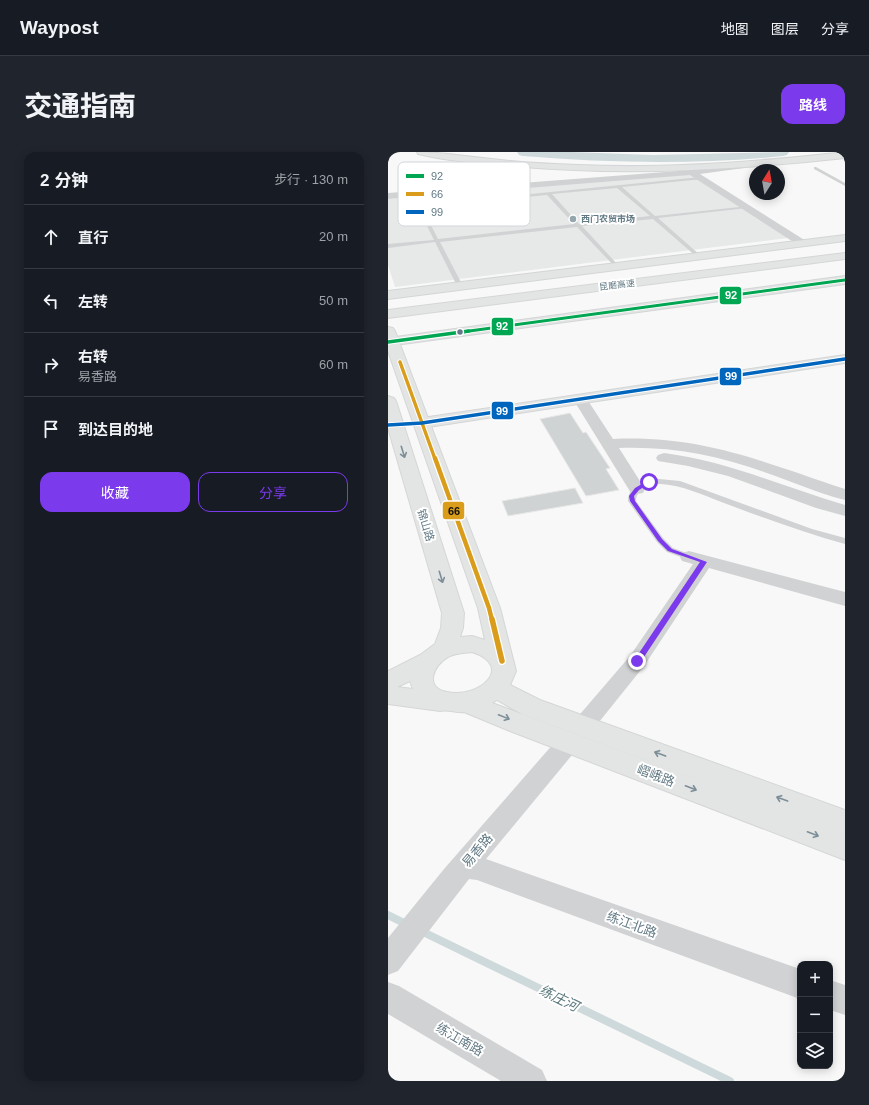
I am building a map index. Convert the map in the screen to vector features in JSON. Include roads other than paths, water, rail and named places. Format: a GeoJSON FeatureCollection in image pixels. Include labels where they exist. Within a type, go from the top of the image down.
{"type":"FeatureCollection","features":[{"type":"Feature","properties":{"kind":"main road"},"geometry":{"type":"LineString","coordinates":[[421,152],[492,162]]}},
{"type":"Feature","properties":{"kind":"main road"},"geometry":{"type":"LineString","coordinates":[[530,164],[605,169],[674,169],[747,165],[845,155]]}},
{"type":"Feature","properties":{"kind":"main road"},"geometry":{"type":"LineString","coordinates":[[388,295],[845,238]]}},
{"type":"Feature","properties":{"kind":"main road","name":"昆磨高速"},"geometry":{"type":"LineString","coordinates":[[388,314],[423,305],[501,294],[845,250]]}},
{"type":"Feature","properties":{"kind":"main road","name":"昆磨高速"},"geometry":{"type":"LineString","coordinates":[[388,308],[845,256]]}},
{"type":"Feature","properties":{"kind":"main road"},"geometry":{"type":"LineString","coordinates":[[389,338],[845,275]]}},
{"type":"Feature","properties":{"kind":"main road"},"geometry":{"type":"LineString","coordinates":[[389,338],[845,280]]}},
{"type":"Feature","properties":{"kind":"main road"},"geometry":{"type":"LineString","coordinates":[[388,305],[423,305]]}},
{"type":"Feature","properties":{"kind":"main road"},"geometry":{"type":"LineString","coordinates":[[389,338],[395,374],[422,423],[489,608],[504,673],[496,689],[480,700],[457,703],[432,697],[427,693],[422,684],[421,675],[423,668],[437,654]]}},
{"type":"Feature","properties":{"kind":"main road"},"geometry":{"type":"LineString","coordinates":[[392,424],[422,423],[845,359]]}},
{"type":"Feature","properties":{"kind":"main road","name":"锦山路"},"geometry":{"type":"LineString","coordinates":[[388,402],[392,424],[452,613],[452,628],[437,654]]}},
{"type":"Feature","properties":{"kind":"main road"},"geometry":{"type":"LineString","coordinates":[[388,681],[406,673],[437,654],[459,645],[479,645],[495,653],[502,661]]}},
{"type":"Feature","properties":{"kind":"main road","name":"嶍峨路"},"geometry":{"type":"LineString","coordinates":[[496,689],[531,707],[576,734],[845,846]]}},
{"type":"Feature","properties":{"kind":"main road","name":"嶍峨路"},"geometry":{"type":"LineString","coordinates":[[388,695],[457,703],[576,734],[845,822]]}},
{"type":"Feature","properties":{"kind":"street"},"geometry":{"type":"LineString","coordinates":[[530,185],[692,172],[747,165]]}},
{"type":"Feature","properties":{"kind":"street"},"geometry":{"type":"LineString","coordinates":[[605,169],[612,178]]}},
{"type":"Feature","properties":{"kind":"street"},"geometry":{"type":"LineString","coordinates":[[692,172],[802,243]]}},
{"type":"Feature","properties":{"kind":"street"},"geometry":{"type":"LineString","coordinates":[[388,196],[398,195]]}},
{"type":"Feature","properties":{"kind":"street"},"geometry":{"type":"LineString","coordinates":[[580,399],[637,489]]}},
{"type":"Feature","properties":{"kind":"street"},"geometry":{"type":"LineString","coordinates":[[612,450],[646,443],[671,445],[716,452],[765,466],[845,495]]}},
{"type":"Feature","properties":{"kind":"street"},"geometry":{"type":"LineString","coordinates":[[612,450],[704,464],[743,475],[800,497],[845,511]]}},
{"type":"Feature","properties":{"kind":"street"},"geometry":{"type":"LineString","coordinates":[[696,560],[845,599]]}},
{"type":"Feature","properties":{"kind":"street","name":"易香路"},"geometry":{"type":"LineString","coordinates":[[388,961],[458,873],[637,661],[696,560]]}},
{"type":"Feature","properties":{"kind":"street","name":"练江北路"},"geometry":{"type":"LineString","coordinates":[[458,873],[477,868],[797,983]]}},
{"type":"Feature","properties":{"kind":"street"},"geometry":{"type":"LineString","coordinates":[[833,996],[845,1000]]}},
{"type":"Feature","properties":{"kind":"street","name":"练江南路"},"geometry":{"type":"LineString","coordinates":[[388,997],[531,1081]]}},
{"type":"Feature","properties":{"kind":"lane"},"geometry":{"type":"LineString","coordinates":[[815,168],[845,185]]}},
{"type":"Feature","properties":{"kind":"lane"},"geometry":{"type":"LineString","coordinates":[[530,195],[701,178]]}},
{"type":"Feature","properties":{"kind":"lane"},"geometry":{"type":"LineString","coordinates":[[618,186],[698,256]]}},
{"type":"Feature","properties":{"kind":"lane"},"geometry":{"type":"LineString","coordinates":[[548,193],[616,266]]}},
{"type":"Feature","properties":{"kind":"lane"},"geometry":{"type":"LineString","coordinates":[[388,246],[747,207]]}},
{"type":"Feature","properties":{"kind":"lane"},"geometry":{"type":"LineString","coordinates":[[430,226],[460,286]]}},
{"type":"Feature","properties":{"kind":"lane"},"geometry":{"type":"LineString","coordinates":[[696,560],[670,550],[660,540],[632,501],[632,496],[637,489],[653,481],[677,483],[809,532],[845,541]]}},
{"type":"Feature","properties":{"kind":"waterway"},"geometry":{"type":"LineString","coordinates":[[523,152],[588,157],[653,159],[718,158],[783,152]]}},
{"type":"Feature","properties":{"kind":"waterway","name":"练庄河"},"geometry":{"type":"LineString","coordinates":[[388,915],[408,925]]}},
{"type":"Feature","properties":{"kind":"waterway","name":"练庄河"},"geometry":{"type":"LineString","coordinates":[[421,931],[730,1081]]}},
{"type":"Feature","properties":{"kind":"place","name":"西门农贸市场"},"geometry":{"type":"Point","coordinates":[573,219]}}]}
